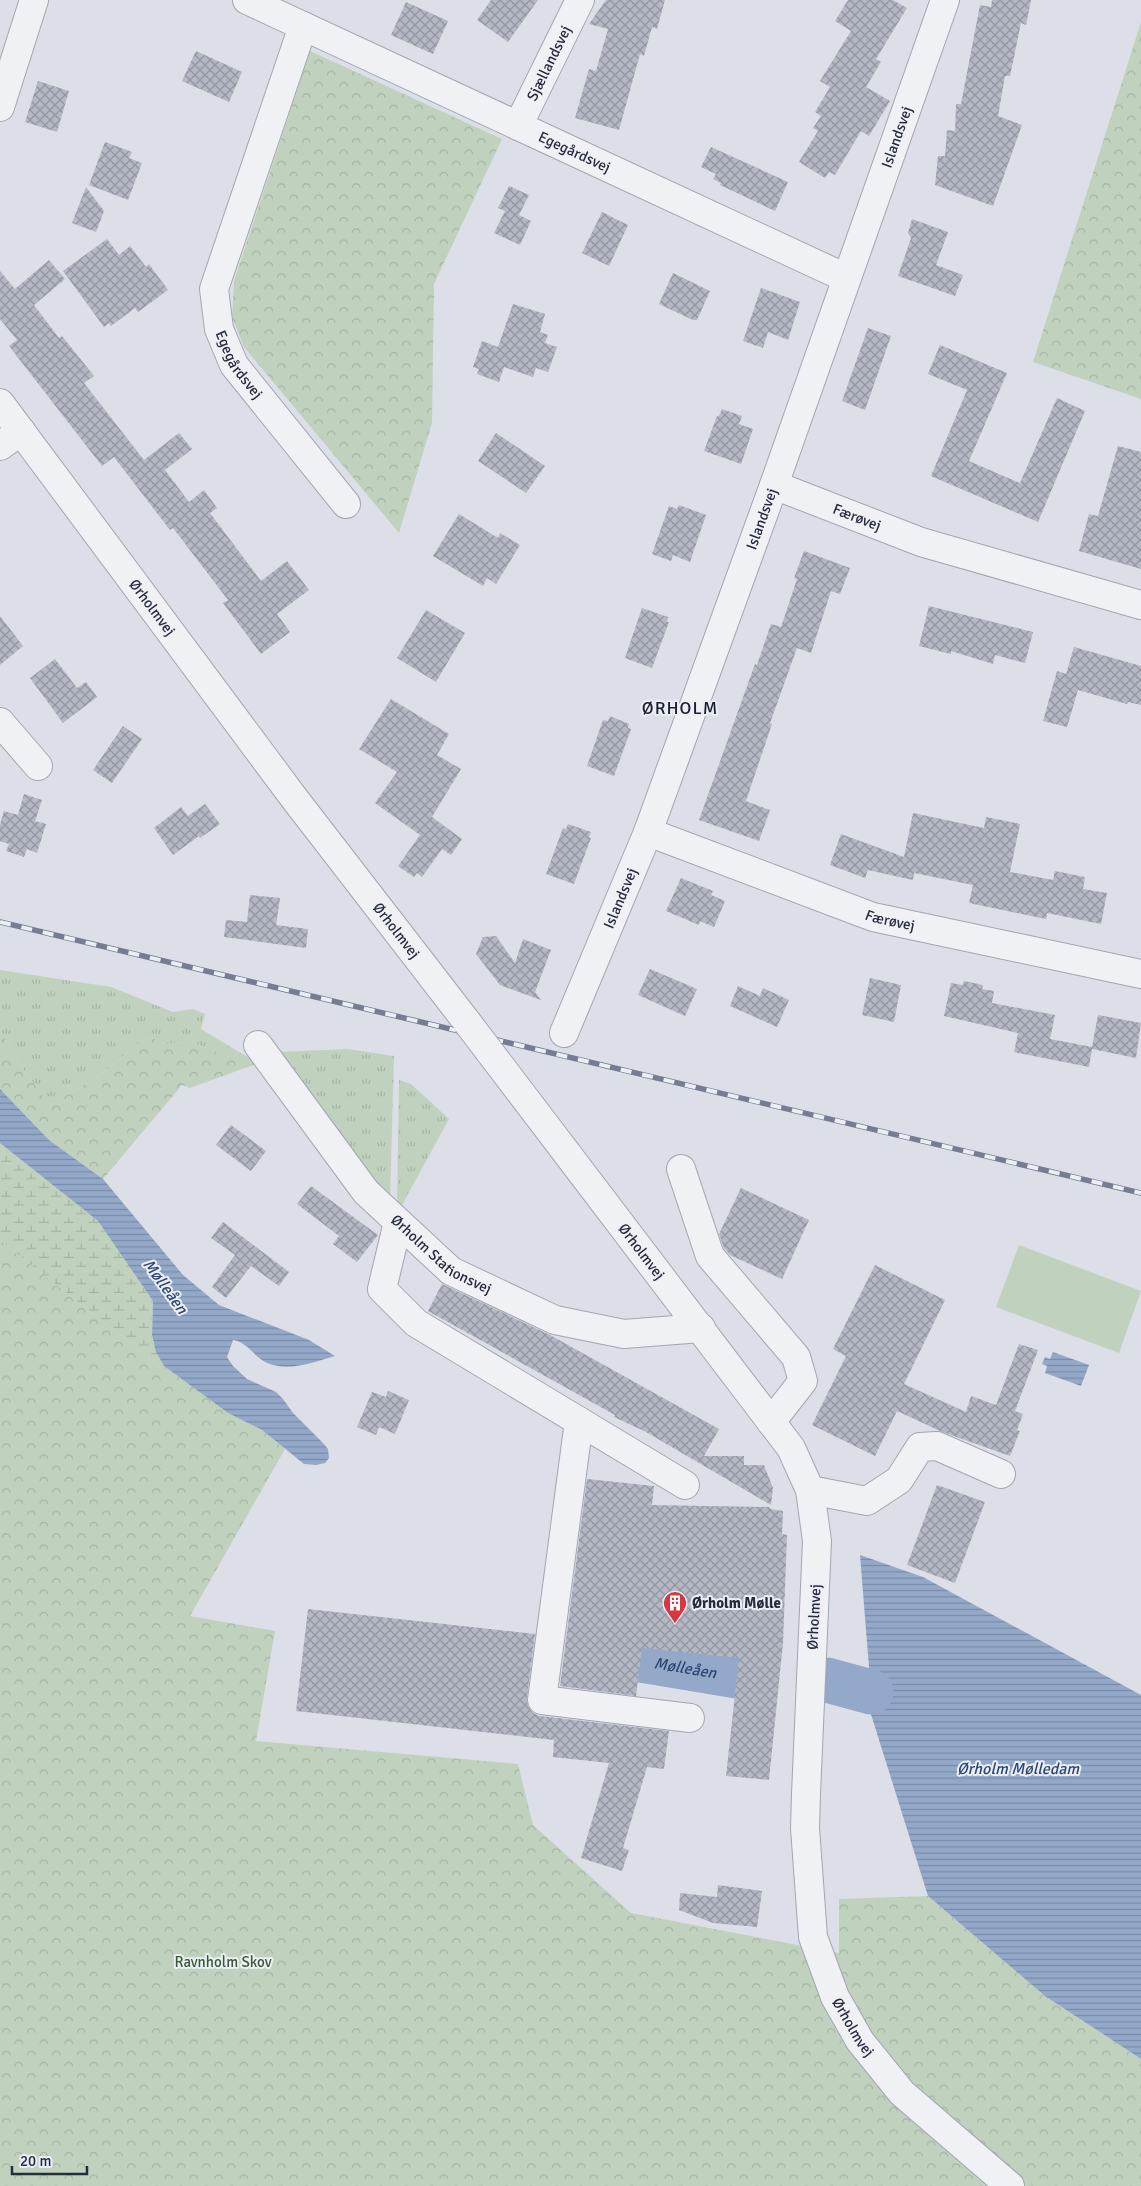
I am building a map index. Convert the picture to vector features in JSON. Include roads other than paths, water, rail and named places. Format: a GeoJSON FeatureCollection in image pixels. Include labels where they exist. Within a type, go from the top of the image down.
{"type":"FeatureCollection","features":[{"type":"Feature","properties":{"kind":"street"},"geometry":{"type":"LineString","coordinates":[[0,106],[34,0]]}},
{"type":"Feature","properties":{"kind":"street","name":"Egegårdsvej"},"geometry":{"type":"LineString","coordinates":[[247,0],[846,278]]}},
{"type":"Feature","properties":{"kind":"street","name":"Sjællandsvej"},"geometry":{"type":"LineString","coordinates":[[518,126],[580,0]]}},
{"type":"Feature","properties":{"kind":"street","name":"Islandsvej"},"geometry":{"type":"LineString","coordinates":[[564,1033],[648,832],[774,485],[945,0]]}},
{"type":"Feature","properties":{"kind":"street","name":"Egegårdsvej"},"geometry":{"type":"LineString","coordinates":[[303,26],[214,289],[219,329],[234,365],[346,504]]}},
{"type":"Feature","properties":{"kind":"street","name":"Ørholmvej"},"geometry":{"type":"LineString","coordinates":[[0,404],[10,439],[290,792],[791,1448],[810,1490],[817,1541],[806,1811],[813,1937],[835,1997],[860,2041],[902,2093],[1010,2186]]}},
{"type":"Feature","properties":{"kind":"street","name":"Færøvej"},"geometry":{"type":"LineString","coordinates":[[774,485],[920,542],[1141,605]]}},
{"type":"Feature","properties":{"kind":"street"},"geometry":{"type":"LineString","coordinates":[[0,722],[38,766]]}},
{"type":"Feature","properties":{"kind":"street","name":"Færøvej"},"geometry":{"type":"LineString","coordinates":[[648,832],[872,917],[1141,974]]}},
{"type":"Feature","properties":{"kind":"street","name":"Ørholm Stationsvej"},"geometry":{"type":"LineString","coordinates":[[258,1046],[366,1192],[451,1271],[555,1320],[624,1334],[701,1328]]}},
{"type":"Feature","properties":{"kind":"street"},"geometry":{"type":"LineString","coordinates":[[681,1169],[710,1256],[796,1357],[803,1381],[771,1422]]}},
{"type":"Feature","properties":{"kind":"street"},"geometry":{"type":"LineString","coordinates":[[398,1222],[382,1289],[416,1323],[685,1485]]}},
{"type":"Feature","properties":{"kind":"street"},"geometry":{"type":"LineString","coordinates":[[579,1421],[542,1700],[690,1718]]}},
{"type":"Feature","properties":{"kind":"street"},"geometry":{"type":"LineString","coordinates":[[810,1490],[867,1501],[899,1480],[920,1447],[937,1446],[1001,1474]]}},
{"type":"Feature","properties":{"kind":"water"},"geometry":{"type":"Polygon","coordinates":[[[0,1089],[49,1140],[103,1179],[183,1275],[219,1305],[309,1340],[335,1356],[291,1367],[283,1367],[265,1362],[242,1343],[233,1340],[227,1357],[233,1366],[247,1379],[276,1392],[283,1399],[293,1413],[328,1449],[329,1458],[325,1463],[316,1465],[304,1464],[262,1430],[228,1413],[164,1366],[156,1352],[152,1335],[153,1301],[98,1221],[0,1143],[0,1089]]]}},
{"type":"Feature","properties":{"kind":"water"},"geometry":{"type":"Polygon","coordinates":[[[1053,1352],[1089,1365],[1081,1386],[1045,1373],[1047,1366],[1042,1364],[1045,1357],[1050,1359],[1053,1352]]]}},
{"type":"Feature","properties":{"kind":"water","name":"Ørholm Mølledam"},"geometry":{"type":"Polygon","coordinates":[[[860,1555],[923,1577],[1141,1695],[1141,2059],[1045,1996],[928,1896],[869,1708],[871,1692],[860,1555]]]}},
{"type":"Feature","properties":{"kind":"waterway","name":"Mølleåen"},"geometry":{"type":"LineString","coordinates":[[635,1659],[737,1676]]}},
{"type":"Feature","properties":{"kind":"waterway","name":"Mølleåen"},"geometry":{"type":"LineString","coordinates":[[827,1680],[871,1692]]}},
{"type":"Feature","properties":{"kind":"railway"},"geometry":{"type":"LineString","coordinates":[[0,922],[1141,1193]]}},
{"type":"Feature","properties":{"kind":"place","name":"Ørholm Mølle"},"geometry":{"type":"Point","coordinates":[675,1624]}},
{"type":"Feature","properties":{"kind":"district","name":"ØRHOLM"},"geometry":{"type":"Point","coordinates":[680,708]}},
{"type":"Feature","properties":{"kind":"park label","name":"Ravnholm Skov"},"geometry":{"type":"Point","coordinates":[223,1962]}}]}
